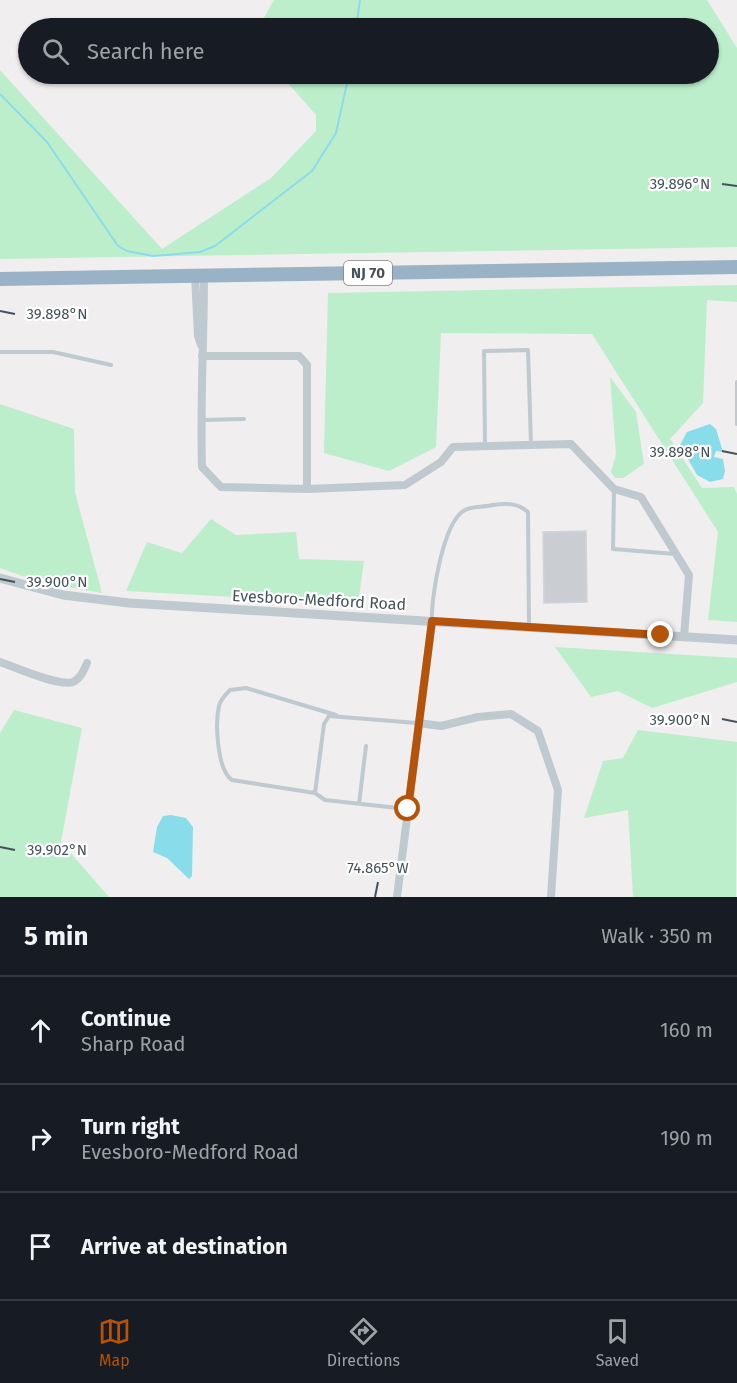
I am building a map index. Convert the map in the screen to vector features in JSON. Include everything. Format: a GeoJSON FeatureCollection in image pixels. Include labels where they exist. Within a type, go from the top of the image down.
{"type":"FeatureCollection","features":[{"type":"Feature","properties":{"kind":"highway","name":"NJ 70"},"geometry":{"type":"LineString","coordinates":[[0,279],[737,267]]}},
{"type":"Feature","properties":{"kind":"street"},"geometry":{"type":"LineString","coordinates":[[200,275],[202,467],[221,487],[307,489],[405,484],[441,462],[453,447],[571,444],[614,489],[641,497],[689,575],[684,636]]}},
{"type":"Feature","properties":{"kind":"street"},"geometry":{"type":"LineString","coordinates":[[202,352],[299,356],[304,359],[307,365],[307,489]]}},
{"type":"Feature","properties":{"kind":"street","name":"Evesboro-Medford Road"},"geometry":{"type":"LineString","coordinates":[[0,578],[40,590],[85,599],[737,640]]}},
{"type":"Feature","properties":{"kind":"street"},"geometry":{"type":"LineString","coordinates":[[397,897],[432,621]]}},
{"type":"Feature","properties":{"kind":"street"},"geometry":{"type":"LineString","coordinates":[[0,662],[61,683],[73,682],[81,675],[87,663]]}},
{"type":"Feature","properties":{"kind":"street"},"geometry":{"type":"LineString","coordinates":[[418,723],[441,726],[478,717],[511,714],[538,731],[558,790],[551,897]]}},
{"type":"Feature","properties":{"kind":"lane"},"geometry":{"type":"LineString","coordinates":[[485,446],[484,351],[528,350],[531,444]]}},
{"type":"Feature","properties":{"kind":"lane"},"geometry":{"type":"LineString","coordinates":[[0,352],[53,352],[111,365]]}},
{"type":"Feature","properties":{"kind":"lane"},"geometry":{"type":"LineString","coordinates":[[737,382],[737,424]]}},
{"type":"Feature","properties":{"kind":"lane"},"geometry":{"type":"LineString","coordinates":[[201,420],[244,419]]}},
{"type":"Feature","properties":{"kind":"lane"},"geometry":{"type":"LineString","coordinates":[[614,489],[613,549],[675,554]]}},
{"type":"Feature","properties":{"kind":"lane"},"geometry":{"type":"LineString","coordinates":[[432,621],[431,600],[455,520],[465,510],[502,504],[521,506],[528,512],[529,627]]}},
{"type":"Feature","properties":{"kind":"lane"},"geometry":{"type":"LineString","coordinates":[[408,809],[325,800],[315,793],[240,782],[224,775],[219,759],[219,706],[230,690],[246,688],[336,715],[418,723]]}},
{"type":"Feature","properties":{"kind":"lane"},"geometry":{"type":"LineString","coordinates":[[315,793],[324,724],[329,716],[336,715]]}},
{"type":"Feature","properties":{"kind":"lane"},"geometry":{"type":"LineString","coordinates":[[359,804],[366,746]]}},
{"type":"Feature","properties":{"kind":"green space"},"geometry":{"type":"Polygon","coordinates":[[[274,0],[707,0],[718,18],[264,18],[274,0]]]}},
{"type":"Feature","properties":{"kind":"green space"},"geometry":{"type":"Polygon","coordinates":[[[719,19],[737,48],[737,247],[0,259],[0,70],[162,249],[271,178],[316,131],[316,115],[289,84],[719,84],[719,19]]]}},
{"type":"Feature","properties":{"kind":"green space"},"geometry":{"type":"Polygon","coordinates":[[[737,285],[737,302],[707,300],[703,403],[670,439],[702,488],[734,487],[737,494],[737,622],[708,620],[718,532],[592,334],[441,333],[436,447],[389,471],[324,453],[328,293],[737,285]]]}},
{"type":"Feature","properties":{"kind":"green space"},"geometry":{"type":"Polygon","coordinates":[[[610,377],[636,412],[644,464],[623,478],[615,478],[611,472],[616,454],[610,377]]]}},
{"type":"Feature","properties":{"kind":"green space"},"geometry":{"type":"Polygon","coordinates":[[[0,404],[74,429],[75,492],[102,593],[39,582],[0,568],[0,404]]]}},
{"type":"Feature","properties":{"kind":"green space"},"geometry":{"type":"Polygon","coordinates":[[[211,519],[236,535],[296,532],[299,559],[364,561],[358,604],[126,591],[147,542],[182,553],[211,519]]]}},
{"type":"Feature","properties":{"kind":"green space"},"geometry":{"type":"Polygon","coordinates":[[[555,647],[737,658],[737,682],[652,708],[618,691],[591,697],[555,647]]]}},
{"type":"Feature","properties":{"kind":"green space"},"geometry":{"type":"Polygon","coordinates":[[[14,710],[82,728],[61,842],[109,897],[0,897],[0,733],[14,710]]]}},
{"type":"Feature","properties":{"kind":"green space"},"geometry":{"type":"Polygon","coordinates":[[[638,730],[737,742],[736,897],[633,897],[628,810],[584,818],[603,761],[623,758],[638,730]]]}},
{"type":"Feature","properties":{"kind":"water"},"geometry":{"type":"Polygon","coordinates":[[[710,424],[716,429],[723,452],[716,451],[714,457],[723,459],[725,471],[723,479],[710,482],[697,475],[680,445],[687,432],[710,424]]]}},
{"type":"Feature","properties":{"kind":"water"},"geometry":{"type":"Polygon","coordinates":[[[163,816],[186,818],[193,827],[192,876],[189,879],[167,858],[153,852],[157,827],[163,816]]]}},
{"type":"Feature","properties":{"kind":"building"},"geometry":{"type":"Polygon","coordinates":[[[586,531],[587,602],[544,603],[543,532],[586,531]]]}},
{"type":"Feature","properties":{"kind":"waterway"},"geometry":{"type":"LineString","coordinates":[[357,18],[360,0]]}},
{"type":"Feature","properties":{"kind":"waterway"},"geometry":{"type":"LineString","coordinates":[[0,94],[47,142],[118,246],[127,251],[153,256],[200,252],[215,246],[312,171],[336,133],[347,84]]}},
{"type":"Feature","properties":{"kind":"route"},"geometry":{"type":"LineString","coordinates":[[408,809],[432,621],[661,635]]}}]}
